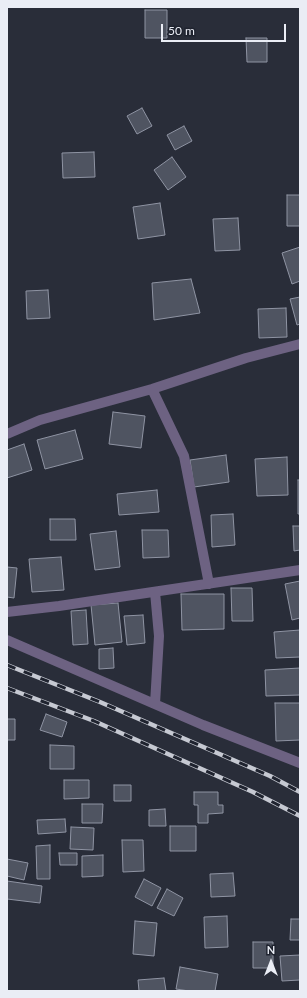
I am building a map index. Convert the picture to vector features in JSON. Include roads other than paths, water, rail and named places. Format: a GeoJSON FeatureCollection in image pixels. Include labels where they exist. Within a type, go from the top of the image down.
{"type":"FeatureCollection","features":[{"type":"Feature","properties":{"kind":"street"},"geometry":{"type":"LineString","coordinates":[[7,434],[40,420],[152,389],[246,358],[300,344]]}},
{"type":"Feature","properties":{"kind":"street"},"geometry":{"type":"LineString","coordinates":[[152,389],[184,456],[209,584]]}},
{"type":"Feature","properties":{"kind":"street"},"geometry":{"type":"LineString","coordinates":[[7,612],[59,606],[300,570]]}},
{"type":"Feature","properties":{"kind":"street"},"geometry":{"type":"LineString","coordinates":[[155,592],[159,636],[155,704]]}},
{"type":"Feature","properties":{"kind":"street"},"geometry":{"type":"LineString","coordinates":[[7,640],[203,725],[300,763]]}},
{"type":"Feature","properties":{"kind":"railway"},"geometry":{"type":"LineString","coordinates":[[7,665],[100,702],[270,776],[300,792]]}},
{"type":"Feature","properties":{"kind":"railway"},"geometry":{"type":"LineString","coordinates":[[7,688],[94,721],[253,792],[300,816]]}}]}
